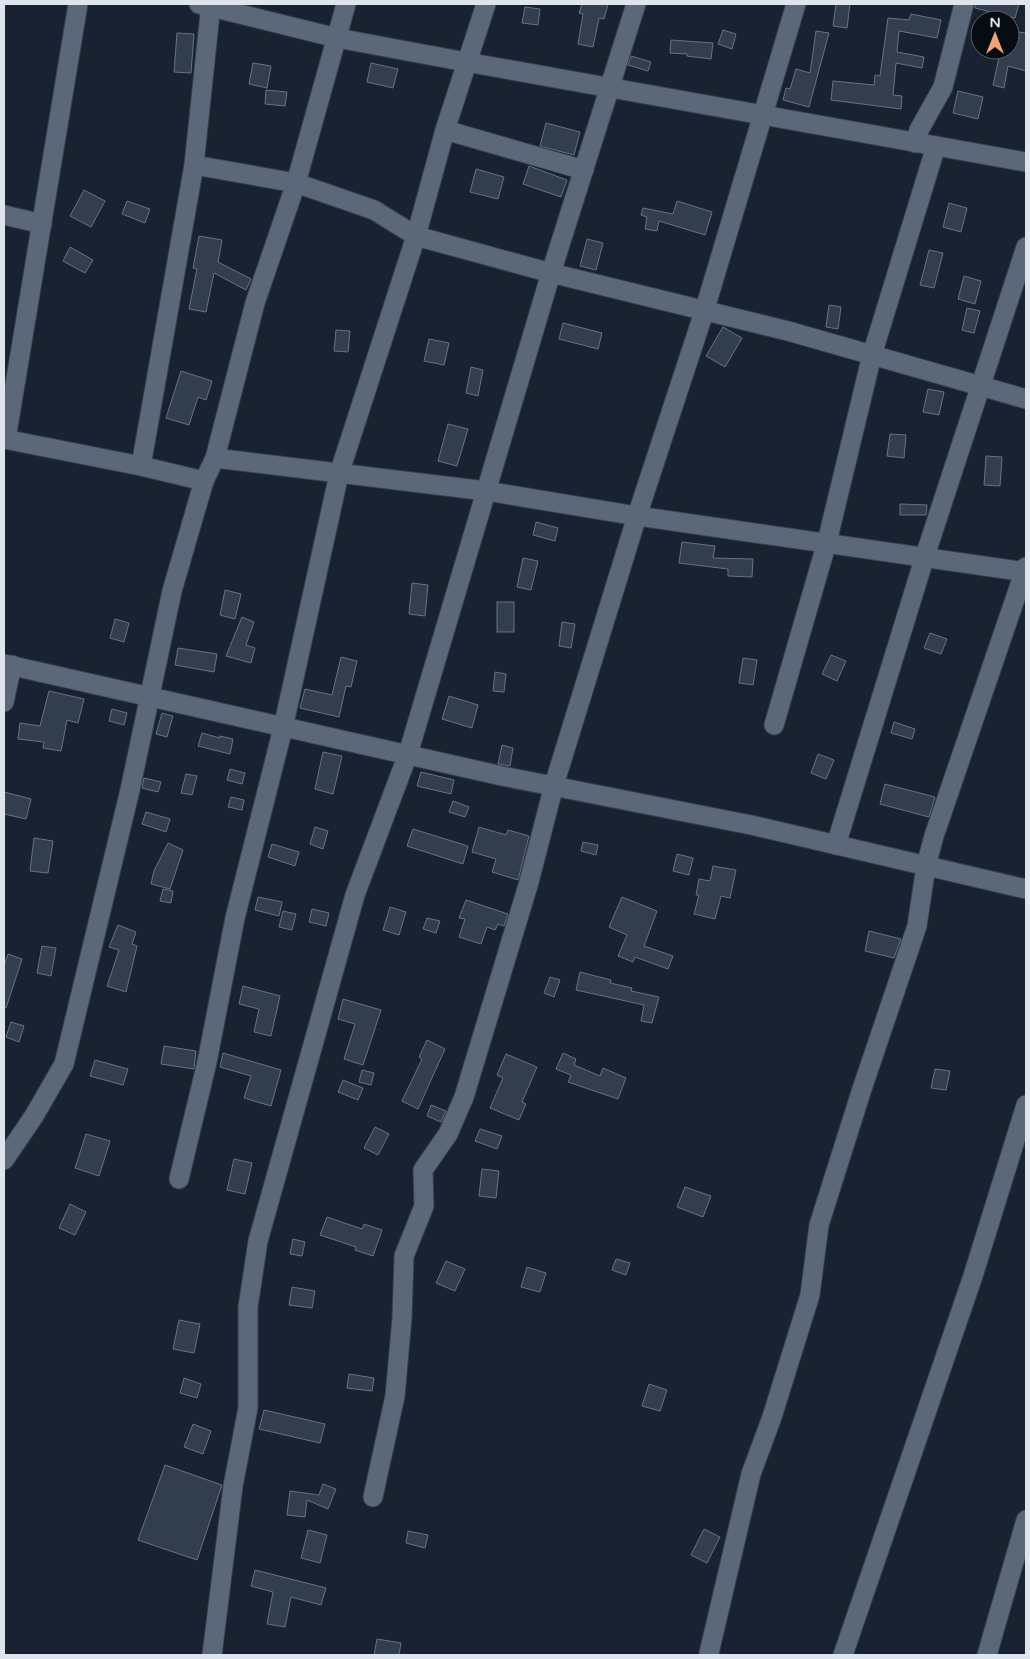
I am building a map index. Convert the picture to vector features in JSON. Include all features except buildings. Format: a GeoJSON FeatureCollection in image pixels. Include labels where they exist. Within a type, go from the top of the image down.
{"type":"FeatureCollection","features":[{"type":"Feature","properties":{"kind":"street"},"geometry":{"type":"LineString","coordinates":[[78,4],[5,439],[141,466],[204,481]]}},
{"type":"Feature","properties":{"kind":"street"},"geometry":{"type":"LineString","coordinates":[[4,1160],[34,1116],[64,1064],[130,790],[148,697],[172,591],[204,481],[215,458],[255,303],[296,183],[346,4]]}},
{"type":"Feature","properties":{"kind":"street"},"geometry":{"type":"LineString","coordinates":[[179,1179],[207,1062],[235,918],[283,728],[339,474],[416,236],[445,130],[486,4]]}},
{"type":"Feature","properties":{"kind":"street"},"geometry":{"type":"LineString","coordinates":[[212,1655],[233,1486],[248,1408],[248,1307],[258,1241],[291,1130],[327,990],[355,895],[408,754],[551,274],[636,4]]}},
{"type":"Feature","properties":{"kind":"street"},"geometry":{"type":"LineString","coordinates":[[373,1497],[395,1396],[402,1318],[404,1256],[424,1206],[423,1170],[448,1134],[464,1097],[529,882],[554,785],[637,516],[704,312],[796,4]]}},
{"type":"Feature","properties":{"kind":"street"},"geometry":{"type":"LineString","coordinates":[[915,143],[943,87],[964,4]]}},
{"type":"Feature","properties":{"kind":"street"},"geometry":{"type":"LineString","coordinates":[[141,466],[194,165],[207,5],[337,38],[761,116],[1026,162]]}},
{"type":"Feature","properties":{"kind":"street"},"geometry":{"type":"LineString","coordinates":[[445,130],[584,170]]}},
{"type":"Feature","properties":{"kind":"street"},"geometry":{"type":"LineString","coordinates":[[774,725],[826,542],[872,354],[936,146]]}},
{"type":"Feature","properties":{"kind":"street"},"geometry":{"type":"LineString","coordinates":[[194,165],[296,183],[374,210],[416,236],[551,274],[788,331],[1026,399]]}},
{"type":"Feature","properties":{"kind":"street"},"geometry":{"type":"LineString","coordinates":[[4,215],[42,224]]}},
{"type":"Feature","properties":{"kind":"street"},"geometry":{"type":"LineString","coordinates":[[836,845],[925,556],[982,387],[1026,247]]}},
{"type":"Feature","properties":{"kind":"street"},"geometry":{"type":"LineString","coordinates":[[215,458],[486,491],[637,516],[1026,570],[926,866],[918,926],[861,1092],[819,1225],[810,1295],[772,1417],[751,1474],[709,1653]]}},
{"type":"Feature","properties":{"kind":"street"},"geometry":{"type":"LineString","coordinates":[[4,702],[8,665],[502,776],[751,825],[1026,889]]}},
{"type":"Feature","properties":{"kind":"street"},"geometry":{"type":"LineString","coordinates":[[843,1655],[973,1276],[1026,1105]]}},
{"type":"Feature","properties":{"kind":"street"},"geometry":{"type":"LineString","coordinates":[[987,1655],[1026,1520]]}}]}
